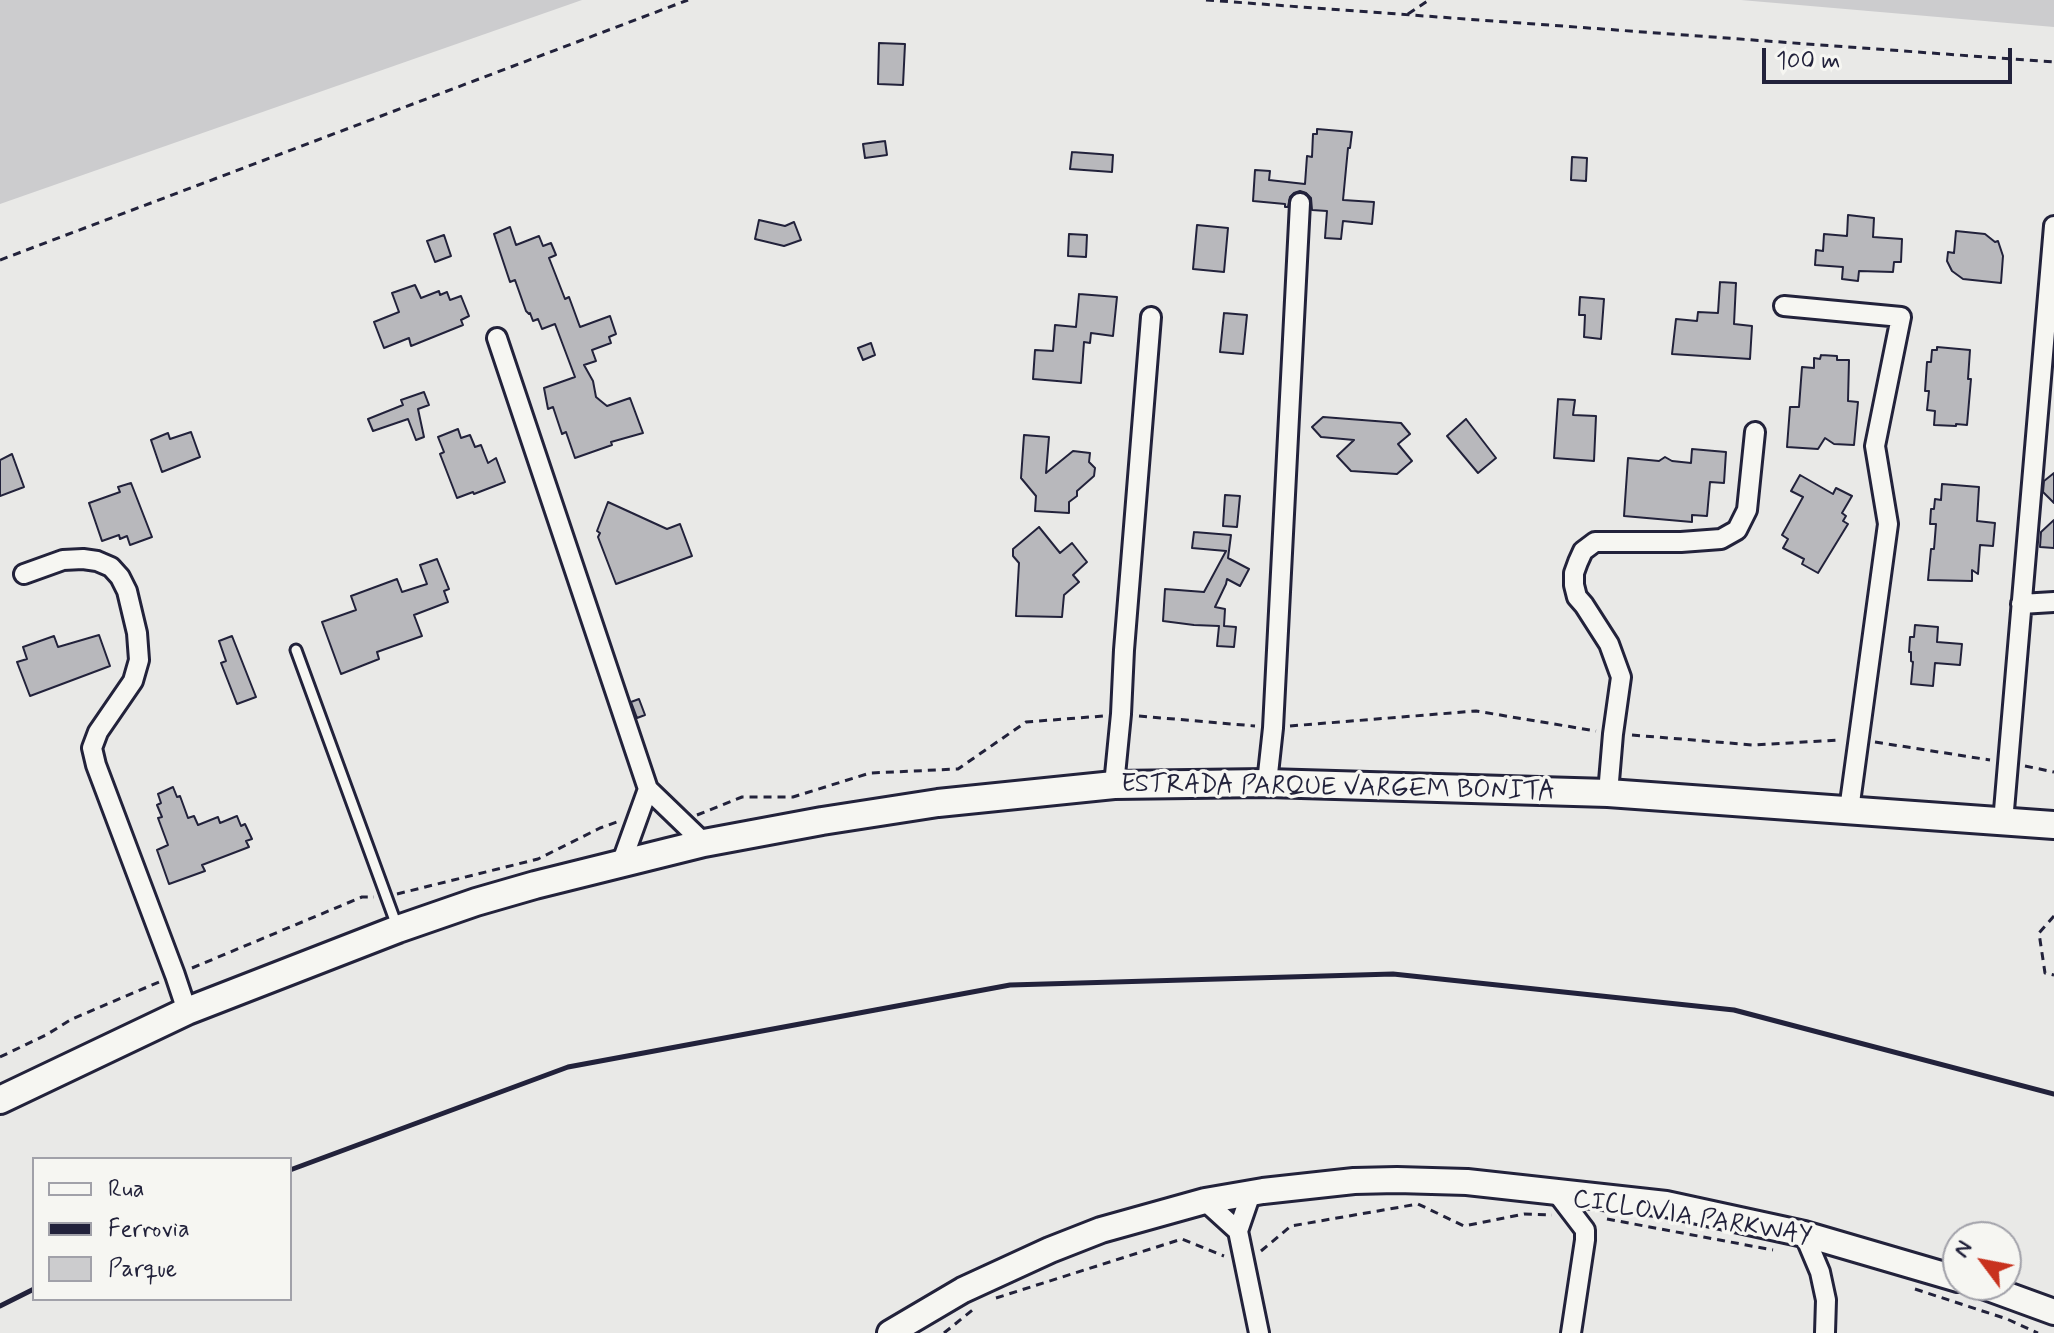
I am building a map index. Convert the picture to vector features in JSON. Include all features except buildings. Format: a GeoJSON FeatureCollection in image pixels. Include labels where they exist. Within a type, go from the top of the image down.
{"type":"FeatureCollection","features":[{"type":"Feature","properties":{"kind":"main road","name":"ESTRADA PARQUE VARGEM BONITA"},"geometry":{"type":"LineString","coordinates":[[0,1100],[187,1011],[398,929],[520,889],[704,843],[938,803],[1114,785],[1267,783],[1608,793],[2054,825]]}},
{"type":"Feature","properties":{"kind":"street"},"geometry":{"type":"LineString","coordinates":[[1267,783],[1273,728],[1300,203]]}},
{"type":"Feature","properties":{"kind":"street"},"geometry":{"type":"LineString","coordinates":[[2003,822],[2054,226]]}},
{"type":"Feature","properties":{"kind":"street"},"geometry":{"type":"LineString","coordinates":[[1784,306],[1901,317],[1875,446],[1888,524],[1849,810]]}},
{"type":"Feature","properties":{"kind":"street"},"geometry":{"type":"LineString","coordinates":[[1114,785],[1151,317]]}},
{"type":"Feature","properties":{"kind":"street"},"geometry":{"type":"LineString","coordinates":[[497,338],[648,789],[704,843]]}},
{"type":"Feature","properties":{"kind":"street"},"geometry":{"type":"LineString","coordinates":[[1608,793],[1621,677],[1609,644],[1577,597],[1574,573],[1578,562],[1583,551],[1595,542],[1721,539],[1737,530],[1747,510],[1755,432]]}},
{"type":"Feature","properties":{"kind":"street"},"geometry":{"type":"LineString","coordinates":[[24,574],[63,560],[97,561],[111,567],[127,591],[137,633],[139,660],[133,681],[98,732],[92,748],[187,1011]]}},
{"type":"Feature","properties":{"kind":"street"},"geometry":{"type":"LineString","coordinates":[[2021,604],[2054,602]]}},
{"type":"Feature","properties":{"kind":"street"},"geometry":{"type":"LineString","coordinates":[[621,864],[648,789]]}},
{"type":"Feature","properties":{"kind":"street"},"geometry":{"type":"LineString","coordinates":[[890,1333],[963,1290],[1101,1230],[1205,1201],[1354,1181],[1467,1182],[1666,1204],[1804,1234],[1942,1274]]}},
{"type":"Feature","properties":{"kind":"street"},"geometry":{"type":"LineString","coordinates":[[1556,1192],[1585,1230],[1571,1333]]}},
{"type":"Feature","properties":{"kind":"street"},"geometry":{"type":"LineString","coordinates":[[1251,1193],[1238,1231],[1259,1333]]}},
{"type":"Feature","properties":{"kind":"street"},"geometry":{"type":"LineString","coordinates":[[1205,1201],[1238,1231]]}},
{"type":"Feature","properties":{"kind":"street"},"geometry":{"type":"LineString","coordinates":[[1804,1234],[1815,1257],[1826,1300],[1825,1333]]}},
{"type":"Feature","properties":{"kind":"street"},"geometry":{"type":"LineString","coordinates":[[2022,1299],[2054,1312]]}},
{"type":"Feature","properties":{"kind":"lane"},"geometry":{"type":"LineString","coordinates":[[296,650],[398,929]]}},
{"type":"Feature","properties":{"kind":"path"},"geometry":{"type":"LineString","coordinates":[[0,260],[688,0]]}},
{"type":"Feature","properties":{"kind":"path"},"geometry":{"type":"LineString","coordinates":[[1206,0],[2054,62]]}},
{"type":"Feature","properties":{"kind":"path"},"geometry":{"type":"LineString","coordinates":[[1408,14],[1429,0]]}},
{"type":"Feature","properties":{"kind":"path"},"geometry":{"type":"LineString","coordinates":[[2054,916],[2039,933],[2045,973],[2054,975]]}},
{"type":"Feature","properties":{"kind":"path","name":"CICLOVIA PARKWAY"},"geometry":{"type":"LineString","coordinates":[[1245,1265],[1291,1226],[1418,1204],[1464,1226],[1524,1214],[1595,1217],[1815,1257]]}},
{"type":"Feature","properties":{"kind":"path"},"geometry":{"type":"LineString","coordinates":[[996,1299],[1182,1239],[1245,1265]]}},
{"type":"Feature","properties":{"kind":"path"},"geometry":{"type":"LineString","coordinates":[[1904,1286],[2007,1319],[2038,1333]]}},
{"type":"Feature","properties":{"kind":"path"},"geometry":{"type":"LineString","coordinates":[[944,1333],[982,1303]]}},
{"type":"Feature","properties":{"kind":"green space"},"geometry":{"type":"Polygon","coordinates":[[[0,0],[582,0],[0,204],[0,0]]]}},
{"type":"Feature","properties":{"kind":"green space"},"geometry":{"type":"Polygon","coordinates":[[[1741,0],[2054,0],[2054,27],[1741,0]]]}},
{"type":"Feature","properties":{"kind":"railway"},"geometry":{"type":"LineString","coordinates":[[292,1169],[568,1067],[1010,985],[1393,974],[1734,1010],[2054,1094]]}},
{"type":"Feature","properties":{"kind":"railway"},"geometry":{"type":"LineString","coordinates":[[0,1306],[32,1290]]}}]}
